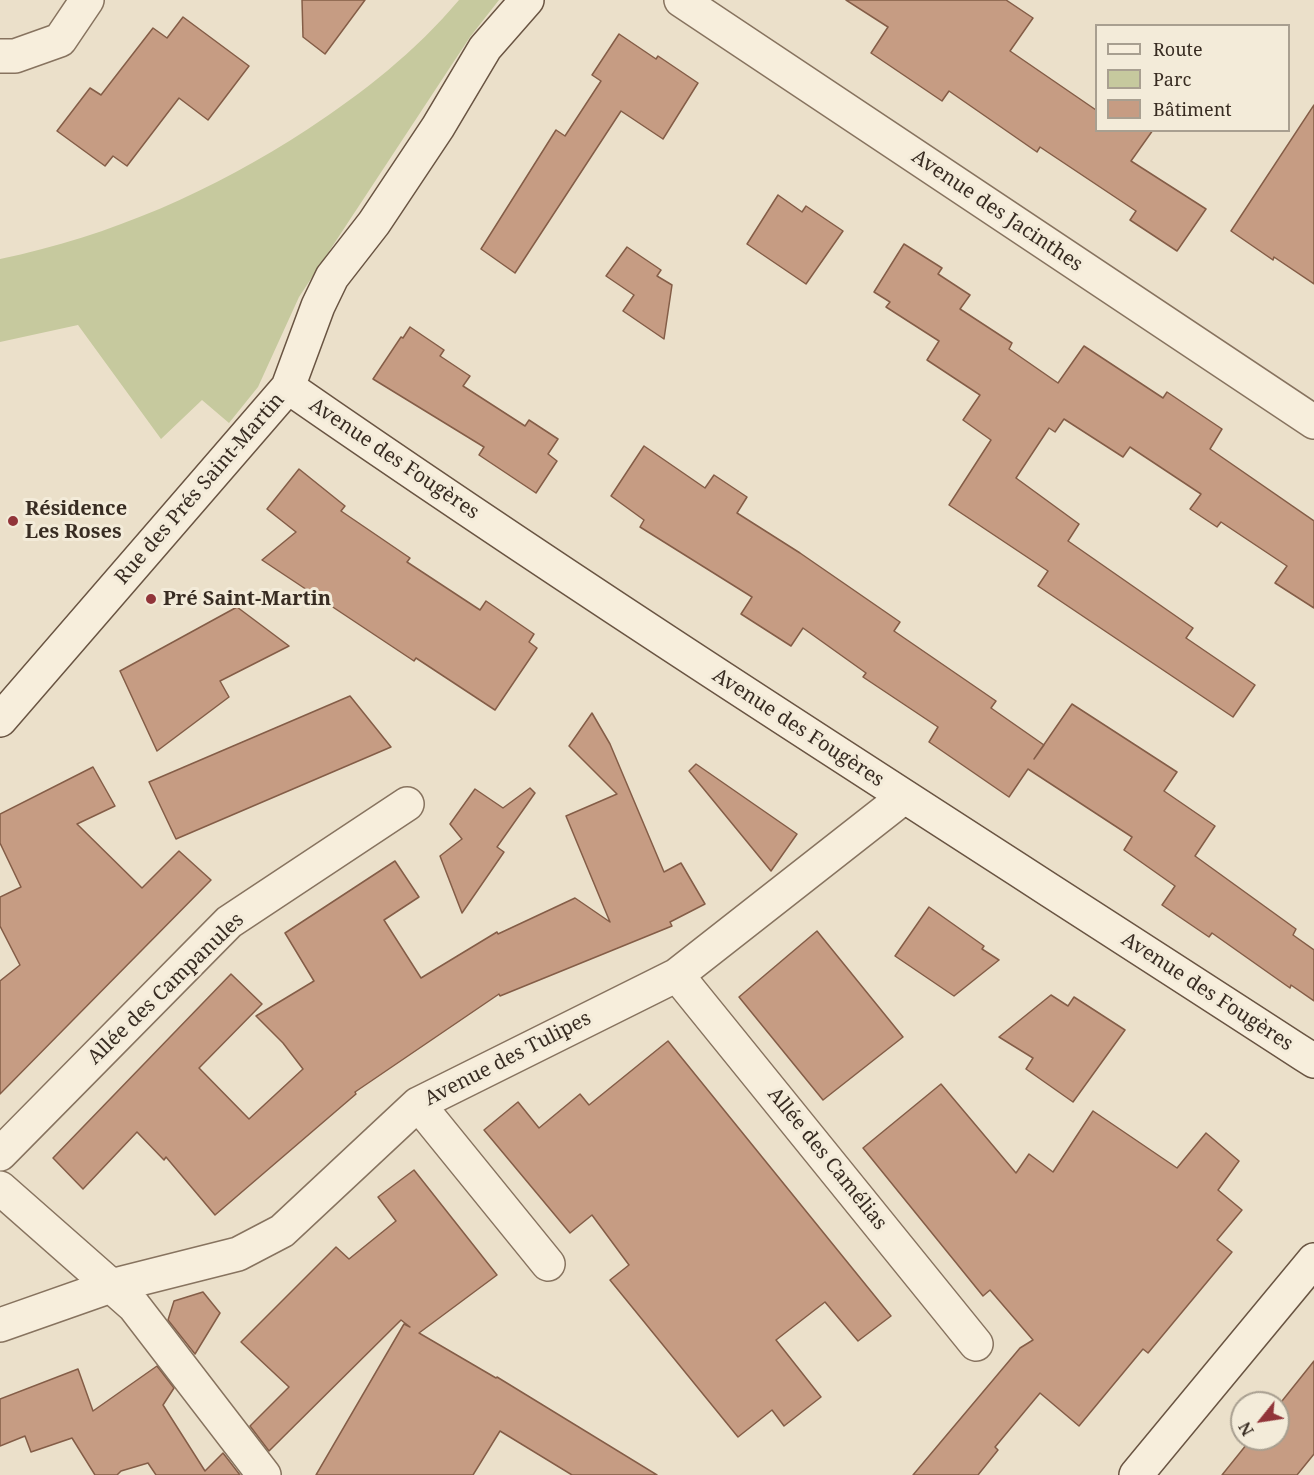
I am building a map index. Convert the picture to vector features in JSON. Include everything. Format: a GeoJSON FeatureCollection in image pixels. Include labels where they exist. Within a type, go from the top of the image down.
{"type":"FeatureCollection","features":[{"type":"Feature","properties":{"kind":"street"},"geometry":{"type":"LineString","coordinates":[[0,56],[15,56],[60,39],[87,0]]}},
{"type":"Feature","properties":{"kind":"street","name":"Rue des Prés Saint-Martin"},"geometry":{"type":"LineString","coordinates":[[0,720],[288,387],[318,306],[332,277],[381,214],[438,127],[485,48],[527,0]]}},
{"type":"Feature","properties":{"kind":"street","name":"Avenue des Jacinthes"},"geometry":{"type":"LineString","coordinates":[[681,0],[1314,422]]}},
{"type":"Feature","properties":{"kind":"street","name":"Avenue des Fougères"},"geometry":{"type":"LineString","coordinates":[[288,387],[452,499],[904,797],[1314,1060]]}},
{"type":"Feature","properties":{"kind":"street","name":"Avenue des Tulipes"},"geometry":{"type":"LineString","coordinates":[[0,1325],[111,1286],[238,1254],[282,1231],[418,1104],[677,975],[904,797]]}},
{"type":"Feature","properties":{"kind":"street","name":"Allée des Campanules"},"geometry":{"type":"LineString","coordinates":[[0,1154],[229,922],[408,804]]}},
{"type":"Feature","properties":{"kind":"street","name":"Allée des Camélias"},"geometry":{"type":"LineString","coordinates":[[677,975],[976,1344]]}},
{"type":"Feature","properties":{"kind":"street"},"geometry":{"type":"LineString","coordinates":[[418,1104],[548,1264]]}},
{"type":"Feature","properties":{"kind":"street"},"geometry":{"type":"LineString","coordinates":[[0,1188],[134,1306],[264,1475]]}},
{"type":"Feature","properties":{"kind":"street"},"geometry":{"type":"LineString","coordinates":[[1136,1475],[1314,1260]]}},
{"type":"Feature","properties":{"kind":"green space"},"geometry":{"type":"Polygon","coordinates":[[[459,0],[499,0],[470,37],[299,297],[258,387],[229,423],[202,400],[161,439],[78,325],[0,342],[0,259],[82,238],[121,224],[160,209],[235,172],[308,129],[369,86],[425,37],[459,0]]]}},
{"type":"Feature","properties":{"kind":"building"},"geometry":{"type":"Polygon","coordinates":[[[302,0],[365,0],[325,54],[303,37],[302,0]]]}},
{"type":"Feature","properties":{"kind":"building"},"geometry":{"type":"Polygon","coordinates":[[[846,0],[1006,0],[1033,18],[1010,51],[1095,109],[1095,132],[1152,132],[1131,161],[1206,209],[1177,251],[1130,220],[1136,211],[1040,147],[1037,152],[949,91],[942,101],[871,53],[888,27],[846,0]]]}},
{"type":"Feature","properties":{"kind":"building"},"geometry":{"type":"Polygon","coordinates":[[[183,17],[249,66],[208,120],[179,98],[127,166],[113,156],[105,166],[57,131],[90,88],[101,95],[153,28],[167,38],[183,17]]]}},
{"type":"Feature","properties":{"kind":"building"},"geometry":{"type":"Polygon","coordinates":[[[619,34],[656,59],[658,56],[698,83],[663,139],[621,111],[515,273],[481,249],[556,130],[565,136],[601,81],[592,75],[619,34]]]}},
{"type":"Feature","properties":{"kind":"building"},"geometry":{"type":"Polygon","coordinates":[[[1314,105],[1314,284],[1274,257],[1273,260],[1231,231],[1314,105]]]}},
{"type":"Feature","properties":{"kind":"building"},"geometry":{"type":"Polygon","coordinates":[[[778,195],[802,212],[806,206],[843,231],[806,284],[747,244],[778,195]]]}},
{"type":"Feature","properties":{"kind":"building"},"geometry":{"type":"Polygon","coordinates":[[[904,244],[942,268],[938,274],[970,295],[960,309],[1012,343],[1009,349],[1058,383],[1084,346],[1163,398],[1167,392],[1222,429],[1210,449],[1314,521],[1314,608],[1275,583],[1287,566],[1221,522],[1217,527],[1190,509],[1201,494],[1130,447],[1123,457],[1064,419],[1055,432],[1049,428],[1016,478],[1079,524],[1068,541],[1193,628],[1186,638],[1255,685],[1233,717],[1038,586],[1048,571],[949,505],[991,440],[963,420],[980,395],[927,360],[939,341],[886,307],[890,302],[874,292],[904,244]]]}},
{"type":"Feature","properties":{"kind":"building"},"geometry":{"type":"Polygon","coordinates":[[[627,247],[661,270],[657,276],[672,285],[664,339],[623,311],[634,295],[606,276],[627,247]]]}},
{"type":"Feature","properties":{"kind":"building"},"geometry":{"type":"Polygon","coordinates":[[[410,327],[444,350],[440,356],[470,376],[463,386],[525,426],[529,420],[558,439],[548,454],[557,461],[536,493],[479,455],[484,447],[373,379],[410,327]]]}},
{"type":"Feature","properties":{"kind":"building"},"geometry":{"type":"Polygon","coordinates":[[[644,446],[705,488],[714,475],[747,497],[737,513],[900,622],[894,631],[996,701],[991,708],[1044,745],[1072,704],[1177,772],[1164,791],[1215,826],[1195,856],[1296,929],[1293,935],[1314,950],[1314,1001],[1291,985],[1290,988],[1212,933],[1209,937],[1162,905],[1175,886],[1124,850],[1132,837],[1028,769],[1009,797],[929,742],[938,727],[863,677],[866,673],[803,628],[791,646],[741,614],[752,597],[640,527],[644,520],[611,496],[644,446]]]}},
{"type":"Feature","properties":{"kind":"building"},"geometry":{"type":"Polygon","coordinates":[[[299,469],[345,506],[341,511],[410,558],[407,562],[480,610],[486,601],[534,634],[529,642],[537,648],[495,710],[416,658],[414,661],[262,560],[296,532],[267,509],[299,469]]]}},
{"type":"Feature","properties":{"kind":"building"},"geometry":{"type":"Polygon","coordinates":[[[237,607],[289,646],[220,681],[229,697],[157,751],[120,671],[237,607]]]}},
{"type":"Feature","properties":{"kind":"building"},"geometry":{"type":"Polygon","coordinates":[[[350,696],[391,747],[176,839],[149,782],[350,696]]]}},
{"type":"Feature","properties":{"kind":"building"},"geometry":{"type":"Polygon","coordinates":[[[592,713],[610,744],[664,872],[681,863],[705,904],[670,922],[672,926],[500,996],[499,994],[355,1092],[356,1094],[215,1215],[166,1157],[164,1160],[137,1132],[83,1189],[53,1158],[231,974],[262,1004],[199,1068],[249,1119],[303,1069],[283,1043],[256,1016],[314,981],[285,933],[395,861],[419,897],[384,920],[421,978],[497,932],[498,934],[575,898],[610,922],[566,816],[617,794],[569,746],[592,713]]]}},
{"type":"Feature","properties":{"kind":"building"},"geometry":{"type":"Polygon","coordinates":[[[696,764],[797,834],[771,871],[689,771],[696,764]]]}},
{"type":"Feature","properties":{"kind":"building"},"geometry":{"type":"Polygon","coordinates":[[[93,767],[115,806],[77,824],[142,888],[179,851],[211,880],[0,1094],[0,981],[20,965],[0,926],[0,897],[21,887],[0,843],[0,814],[93,767]]]}},
{"type":"Feature","properties":{"kind":"building"},"geometry":{"type":"Polygon","coordinates":[[[530,788],[535,793],[497,847],[504,852],[462,913],[440,856],[462,839],[450,824],[475,789],[503,808],[530,788]]]}},
{"type":"Feature","properties":{"kind":"building"},"geometry":{"type":"Polygon","coordinates":[[[929,907],[984,946],[982,949],[999,960],[954,996],[895,956],[929,907]]]}},
{"type":"Feature","properties":{"kind":"building"},"geometry":{"type":"Polygon","coordinates":[[[817,931],[903,1037],[823,1100],[739,997],[817,931]]]}},
{"type":"Feature","properties":{"kind":"building"},"geometry":{"type":"Polygon","coordinates":[[[1051,995],[1068,1006],[1074,997],[1125,1030],[1073,1102],[1026,1069],[1033,1058],[999,1037],[1051,995]]]}},
{"type":"Feature","properties":{"kind":"building"},"geometry":{"type":"Polygon","coordinates":[[[668,1041],[891,1316],[858,1341],[825,1302],[776,1340],[821,1397],[784,1426],[772,1410],[738,1437],[610,1280],[629,1265],[592,1215],[570,1233],[484,1130],[518,1102],[539,1128],[580,1094],[589,1105],[668,1041]]]}},
{"type":"Feature","properties":{"kind":"building"},"geometry":{"type":"Polygon","coordinates":[[[941,1084],[1016,1173],[1029,1154],[1053,1172],[1093,1111],[1177,1168],[1206,1133],[1239,1161],[1218,1190],[1242,1210],[1217,1240],[1232,1252],[1148,1353],[1143,1349],[1079,1426],[1040,1393],[995,1447],[998,1450],[978,1475],[913,1475],[1020,1348],[1033,1340],[990,1290],[983,1296],[863,1148],[941,1084]]]}},
{"type":"Feature","properties":{"kind":"building"},"geometry":{"type":"Polygon","coordinates":[[[414,1170],[497,1275],[419,1333],[497,1377],[657,1475],[572,1475],[500,1431],[473,1475],[316,1475],[404,1324],[410,1327],[401,1320],[269,1451],[250,1426],[289,1387],[241,1342],[336,1247],[349,1259],[396,1221],[378,1197],[414,1170]]]}},
{"type":"Feature","properties":{"kind":"building"},"geometry":{"type":"Polygon","coordinates":[[[203,1292],[220,1313],[195,1354],[168,1320],[174,1301],[203,1292]]]}},
{"type":"Feature","properties":{"kind":"building"},"geometry":{"type":"Polygon","coordinates":[[[1314,1361],[1314,1454],[1297,1475],[1222,1475],[1241,1451],[1290,1451],[1290,1391],[1314,1361]]]}},
{"type":"Feature","properties":{"kind":"building"},"geometry":{"type":"Polygon","coordinates":[[[157,1366],[174,1388],[163,1405],[205,1471],[223,1453],[240,1475],[156,1475],[148,1463],[121,1471],[117,1475],[95,1475],[72,1438],[31,1452],[25,1436],[0,1446],[0,1399],[78,1369],[93,1411],[157,1366]]]}},
{"type":"Feature","properties":{"kind":"place","name":"Résidence Les Roses"},"geometry":{"type":"Point","coordinates":[13,521]}},
{"type":"Feature","properties":{"kind":"place","name":"Pré Saint-Martin"},"geometry":{"type":"Point","coordinates":[151,599]}}]}
